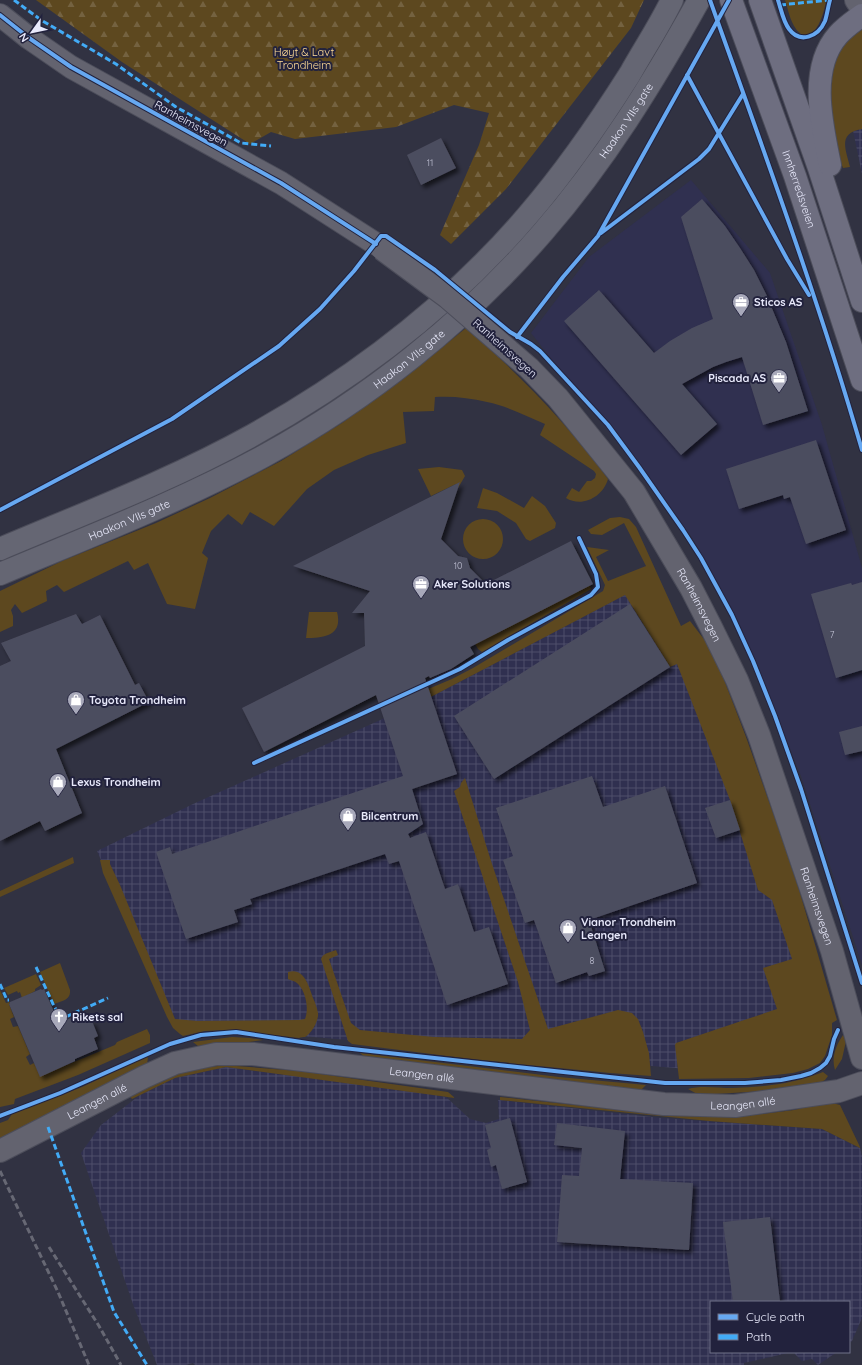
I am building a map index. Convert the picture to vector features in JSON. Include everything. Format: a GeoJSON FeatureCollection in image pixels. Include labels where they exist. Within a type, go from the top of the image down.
{"type":"FeatureCollection","features":[{"type":"Feature","properties":{"kind":"highway","name":"Innherredsveien"},"geometry":{"type":"LineString","coordinates":[[731,0],[795,176],[862,380]]}},
{"type":"Feature","properties":{"kind":"highway"},"geometry":{"type":"LineString","coordinates":[[760,0],[819,168],[862,300]]}},
{"type":"Feature","properties":{"kind":"highway"},"geometry":{"type":"LineString","coordinates":[[849,258],[820,112],[820,92],[821,76],[830,46],[838,35],[862,15]]}},
{"type":"Feature","properties":{"kind":"main road","name":"Haakon VIIs gate"},"geometry":{"type":"LineString","coordinates":[[0,549],[187,469],[252,435],[314,399],[372,359],[430,313],[482,264],[518,226],[571,160],[612,103],[662,20],[672,0]]}},
{"type":"Feature","properties":{"kind":"main road","name":"Haakon VIIs gate"},"geometry":{"type":"LineString","coordinates":[[0,574],[194,491],[264,455],[328,417],[374,386],[447,329],[499,280],[544,232],[589,175],[629,118],[699,0]]}},
{"type":"Feature","properties":{"kind":"street"},"geometry":{"type":"LineString","coordinates":[[856,0],[862,9]]}},
{"type":"Feature","properties":{"kind":"street","name":"Ranheimsvegen"},"geometry":{"type":"LineString","coordinates":[[0,15],[71,68],[281,183],[379,246],[447,297],[529,368],[558,398],[634,492],[691,588],[737,680],[759,735],[832,951],[862,1058]]}},
{"type":"Feature","properties":{"kind":"street","name":"Leangen allé"},"geometry":{"type":"LineString","coordinates":[[0,1151],[144,1077],[175,1063],[216,1054],[254,1054],[664,1104],[735,1106],[839,1091],[862,1083]]}},
{"type":"Feature","properties":{"kind":"shaded area"},"geometry":{"type":"Polygon","coordinates":[[[862,111],[862,174],[851,121],[862,111]]]}},
{"type":"Feature","properties":{"kind":"shaded area"},"geometry":{"type":"Polygon","coordinates":[[[691,180],[770,273],[822,425],[862,568],[862,965],[801,776],[742,630],[691,536],[531,333],[589,257],[691,180]]]}},
{"type":"Feature","properties":{"kind":"shaded area"},"geometry":{"type":"Polygon","coordinates":[[[653,580],[823,1022],[687,1069],[196,1027],[177,1032],[97,851],[193,804],[425,700],[653,580]]]}},
{"type":"Feature","properties":{"kind":"shaded area"},"geometry":{"type":"Polygon","coordinates":[[[226,1067],[427,1093],[446,1097],[470,1119],[486,1123],[499,1119],[498,1100],[661,1118],[822,1129],[860,1148],[862,1156],[862,1318],[852,1341],[850,1342],[850,1301],[710,1301],[710,1353],[788,1353],[744,1363],[744,1365],[195,1365],[193,1363],[186,1365],[157,1365],[134,1307],[81,1153],[101,1125],[140,1095],[175,1078],[226,1067]]]}},
{"type":"Feature","properties":{"kind":"shaded area"},"geometry":{"type":"Polygon","coordinates":[[[794,1353],[836,1353],[818,1365],[812,1359],[802,1361],[794,1353]]]}},
{"type":"Feature","properties":{"kind":"green space","name":"Høyt & Lavt Trondheim"},"geometry":{"type":"Polygon","coordinates":[[[36,0],[644,0],[631,28],[506,189],[451,244],[440,235],[479,145],[489,113],[454,105],[396,127],[295,139],[271,132],[250,144],[122,62],[36,0]]]}},
{"type":"Feature","properties":{"kind":"green space"},"geometry":{"type":"Polygon","coordinates":[[[785,0],[826,0],[821,20],[813,33],[802,35],[796,29],[785,0]]]}},
{"type":"Feature","properties":{"kind":"green space"},"geometry":{"type":"Polygon","coordinates":[[[862,30],[862,129],[854,131],[846,138],[845,149],[850,167],[843,168],[833,142],[828,115],[831,70],[839,49],[856,31],[862,30]]]}},
{"type":"Feature","properties":{"kind":"green space"},"geometry":{"type":"Polygon","coordinates":[[[466,328],[541,399],[592,458],[608,479],[602,491],[597,496],[579,502],[566,498],[572,488],[579,492],[587,481],[591,481],[595,478],[596,474],[594,471],[540,435],[545,424],[502,406],[474,399],[435,397],[434,411],[403,412],[406,443],[368,455],[334,470],[307,489],[274,526],[250,512],[242,525],[228,514],[211,531],[202,553],[208,558],[195,609],[167,604],[148,563],[134,570],[128,561],[64,592],[57,585],[46,591],[47,601],[22,613],[15,604],[11,610],[13,616],[13,626],[0,632],[0,591],[62,561],[156,523],[210,498],[281,461],[342,423],[403,379],[466,328]]]}},
{"type":"Feature","properties":{"kind":"green space"},"geometry":{"type":"Polygon","coordinates":[[[439,467],[462,470],[465,476],[458,488],[456,484],[431,496],[418,469],[439,467]]]}},
{"type":"Feature","properties":{"kind":"green space"},"geometry":{"type":"Polygon","coordinates":[[[483,488],[497,493],[524,508],[532,496],[545,506],[556,523],[555,528],[530,541],[526,539],[516,523],[497,511],[477,508],[483,488]]]}},
{"type":"Feature","properties":{"kind":"green space"},"geometry":{"type":"Polygon","coordinates":[[[620,517],[629,519],[636,527],[681,626],[690,621],[713,651],[746,737],[779,830],[800,893],[837,1020],[832,1023],[832,1035],[825,1056],[820,1063],[808,1069],[793,1073],[749,1078],[679,1079],[676,1043],[777,1009],[763,968],[792,959],[772,900],[758,890],[730,800],[677,664],[670,667],[625,595],[425,700],[421,692],[473,668],[603,591],[605,585],[587,547],[609,550],[596,557],[608,581],[646,566],[624,523],[602,535],[591,534],[588,530],[610,518],[620,517]]]}},
{"type":"Feature","properties":{"kind":"green space"},"geometry":{"type":"Polygon","coordinates":[[[483,519],[491,521],[497,525],[501,531],[503,539],[501,547],[497,553],[491,557],[483,559],[475,557],[469,553],[465,547],[463,539],[465,531],[469,525],[475,521],[483,519]]]}},
{"type":"Feature","properties":{"kind":"green space"},"geometry":{"type":"Polygon","coordinates":[[[589,584],[591,589],[482,652],[478,649],[474,642],[589,584]]]}},
{"type":"Feature","properties":{"kind":"green space"},"geometry":{"type":"Polygon","coordinates":[[[309,612],[337,612],[338,620],[335,630],[326,636],[306,638],[309,612]]]}},
{"type":"Feature","properties":{"kind":"green space"},"geometry":{"type":"Polygon","coordinates":[[[465,778],[492,864],[548,1029],[618,1010],[632,1013],[638,1019],[643,1032],[649,1053],[651,1076],[479,1060],[352,1044],[348,1041],[321,959],[325,954],[336,950],[338,955],[329,959],[351,1023],[360,1030],[434,1037],[522,1039],[530,1030],[518,982],[454,791],[460,787],[465,778]]]}},
{"type":"Feature","properties":{"kind":"green space"},"geometry":{"type":"Polygon","coordinates":[[[73,857],[74,863],[0,897],[0,891],[73,857]]]}},
{"type":"Feature","properties":{"kind":"green space"},"geometry":{"type":"Polygon","coordinates":[[[100,860],[110,860],[110,864],[175,1019],[197,1021],[305,1019],[307,1006],[303,992],[298,984],[288,979],[288,972],[294,971],[298,972],[305,979],[310,988],[317,1009],[318,1016],[310,1033],[305,1037],[299,1038],[229,1030],[205,1031],[183,1036],[180,1034],[173,1028],[167,1017],[103,873],[100,860]]]}},
{"type":"Feature","properties":{"kind":"green space"},"geometry":{"type":"Polygon","coordinates":[[[60,963],[70,993],[65,1000],[54,1004],[40,972],[60,963]]]}},
{"type":"Feature","properties":{"kind":"green space"},"geometry":{"type":"Polygon","coordinates":[[[36,974],[41,985],[35,989],[35,991],[22,998],[20,992],[18,993],[17,991],[8,995],[4,988],[36,974]]]}},
{"type":"Feature","properties":{"kind":"green space"},"geometry":{"type":"Polygon","coordinates":[[[0,990],[6,1003],[10,1002],[9,1004],[14,1017],[10,1019],[13,1027],[18,1026],[30,1054],[26,1057],[30,1065],[34,1063],[40,1076],[115,1045],[117,1042],[147,1029],[150,1035],[150,1043],[78,1075],[15,1099],[14,1104],[0,1107],[0,990]]]}},
{"type":"Feature","properties":{"kind":"green space"},"geometry":{"type":"Polygon","coordinates":[[[843,1035],[846,1041],[842,1059],[835,1070],[835,1052],[843,1035]]]}},
{"type":"Feature","properties":{"kind":"green space"},"geometry":{"type":"Polygon","coordinates":[[[232,1037],[263,1040],[235,1044],[198,1046],[193,1042],[232,1037]]]}},
{"type":"Feature","properties":{"kind":"green space"},"geometry":{"type":"Polygon","coordinates":[[[360,1053],[559,1077],[646,1085],[642,1089],[634,1092],[367,1059],[360,1053]]]}},
{"type":"Feature","properties":{"kind":"green space"},"geometry":{"type":"Polygon","coordinates":[[[148,1056],[147,1066],[0,1141],[0,1123],[8,1120],[12,1114],[82,1087],[148,1056]]]}},
{"type":"Feature","properties":{"kind":"green space"},"geometry":{"type":"Polygon","coordinates":[[[224,1065],[299,1071],[448,1092],[455,1098],[226,1067],[175,1078],[132,1099],[128,1094],[186,1071],[224,1065]]]}},
{"type":"Feature","properties":{"kind":"green space"},"geometry":{"type":"Polygon","coordinates":[[[823,1072],[828,1076],[825,1080],[818,1084],[781,1090],[699,1095],[688,1089],[698,1087],[732,1088],[767,1086],[790,1082],[823,1072]]]}},
{"type":"Feature","properties":{"kind":"green space"},"geometry":{"type":"Polygon","coordinates":[[[500,1097],[602,1108],[716,1115],[753,1115],[794,1110],[828,1102],[840,1105],[860,1148],[822,1129],[709,1121],[500,1100],[500,1097]]]}},
{"type":"Feature","properties":{"kind":"building"},"geometry":{"type":"Polygon","coordinates":[[[441,138],[456,168],[421,185],[407,155],[441,138]]]}},
{"type":"Feature","properties":{"kind":"building"},"geometry":{"type":"Polygon","coordinates":[[[702,199],[725,226],[740,248],[754,270],[766,294],[786,342],[808,411],[763,425],[742,357],[726,362],[713,367],[682,384],[717,424],[681,455],[564,321],[599,290],[654,353],[670,341],[692,328],[713,319],[681,217],[702,199]]]}},
{"type":"Feature","properties":{"kind":"building"},"geometry":{"type":"Polygon","coordinates":[[[816,440],[846,530],[806,544],[790,497],[784,499],[783,495],[739,509],[726,469],[816,440]]]}},
{"type":"Feature","properties":{"kind":"building"},"geometry":{"type":"Polygon","coordinates":[[[460,482],[441,539],[458,556],[467,558],[470,568],[486,584],[571,541],[593,584],[470,647],[474,654],[451,669],[430,678],[429,676],[425,678],[457,774],[412,789],[423,824],[408,834],[410,838],[426,832],[445,889],[458,884],[474,932],[489,927],[508,984],[447,1005],[399,861],[389,864],[385,854],[250,899],[252,904],[234,910],[238,922],[186,939],[156,852],[170,847],[172,854],[403,776],[376,695],[264,752],[242,708],[365,646],[364,613],[352,613],[370,591],[293,566],[460,482]]]}},
{"type":"Feature","properties":{"kind":"building"},"geometry":{"type":"Polygon","coordinates":[[[862,582],[862,670],[836,678],[811,594],[851,583],[852,585],[862,582]]]}},
{"type":"Feature","properties":{"kind":"building"},"geometry":{"type":"Polygon","coordinates":[[[630,604],[670,667],[494,779],[454,716],[630,604]]]}},
{"type":"Feature","properties":{"kind":"building"},"geometry":{"type":"Polygon","coordinates":[[[76,614],[82,624],[100,615],[135,685],[139,683],[149,702],[56,749],[82,813],[45,831],[40,821],[0,841],[0,666],[11,661],[1,643],[76,614]]]}},
{"type":"Feature","properties":{"kind":"building"},"geometry":{"type":"Polygon","coordinates":[[[862,726],[862,751],[845,755],[839,732],[862,726]]]}},
{"type":"Feature","properties":{"kind":"building"},"geometry":{"type":"Polygon","coordinates":[[[592,776],[603,807],[665,786],[697,883],[589,920],[605,971],[589,976],[587,972],[556,983],[534,920],[525,923],[503,860],[513,856],[496,808],[592,776]]]}},
{"type":"Feature","properties":{"kind":"building"},"geometry":{"type":"Polygon","coordinates":[[[730,800],[740,830],[716,838],[705,808],[730,800]]]}},
{"type":"Feature","properties":{"kind":"building","name":"Rikets sal"},"geometry":{"type":"Polygon","coordinates":[[[44,989],[59,1023],[83,1013],[87,1023],[92,1021],[98,1036],[94,1038],[98,1049],[40,1077],[9,1004],[10,1002],[44,989]]]}},
{"type":"Feature","properties":{"kind":"building"},"geometry":{"type":"Polygon","coordinates":[[[510,1118],[527,1182],[502,1189],[496,1165],[491,1167],[487,1150],[491,1148],[485,1125],[510,1118]]]}},
{"type":"Feature","properties":{"kind":"building"},"geometry":{"type":"Polygon","coordinates":[[[557,1123],[625,1131],[620,1179],[693,1183],[689,1250],[557,1242],[562,1175],[579,1176],[582,1148],[554,1145],[557,1123]]]}},
{"type":"Feature","properties":{"kind":"building"},"geometry":{"type":"Polygon","coordinates":[[[770,1217],[780,1301],[733,1301],[723,1222],[770,1217]]]}},
{"type":"Feature","properties":{"kind":"railway"},"geometry":{"type":"LineString","coordinates":[[0,1171],[58,1292],[89,1365]]}},
{"type":"Feature","properties":{"kind":"railway"},"geometry":{"type":"LineString","coordinates":[[49,1247],[99,1326],[121,1365]]}},
{"type":"Feature","properties":{"kind":"marked path"},"geometry":{"type":"LineString","coordinates":[[14,0],[41,20],[116,64],[176,107],[241,143],[271,146]]}},
{"type":"Feature","properties":{"kind":"marked path"},"geometry":{"type":"LineString","coordinates":[[780,5],[830,0]]}},
{"type":"Feature","properties":{"kind":"marked path"},"geometry":{"type":"LineString","coordinates":[[36,967],[61,1019],[108,998]]}},
{"type":"Feature","properties":{"kind":"marked path"},"geometry":{"type":"LineString","coordinates":[[0,984],[7,1000],[9,1000]]}},
{"type":"Feature","properties":{"kind":"marked path"},"geometry":{"type":"LineString","coordinates":[[48,1127],[114,1312],[147,1365]]}},
{"type":"Feature","properties":{"kind":"cycle path"},"geometry":{"type":"LineString","coordinates":[[710,0],[809,280],[862,450]]}},
{"type":"Feature","properties":{"kind":"cycle path"},"geometry":{"type":"LineString","coordinates":[[517,337],[563,277],[598,236],[729,0]]}},
{"type":"Feature","properties":{"kind":"cycle path"},"geometry":{"type":"LineString","coordinates":[[778,0],[789,29],[793,34],[803,37],[813,35],[822,27],[830,0]]}},
{"type":"Feature","properties":{"kind":"cycle path"},"geometry":{"type":"LineString","coordinates":[[0,15],[29,38],[71,67],[281,183],[376,244]]}},
{"type":"Feature","properties":{"kind":"cycle path"},"geometry":{"type":"LineString","coordinates":[[687,75],[787,259],[809,295]]}},
{"type":"Feature","properties":{"kind":"cycle path"},"geometry":{"type":"LineString","coordinates":[[601,233],[699,159],[709,149],[743,94]]}},
{"type":"Feature","properties":{"kind":"cycle path"},"geometry":{"type":"LineString","coordinates":[[0,510],[172,419],[279,346],[320,309],[354,271],[381,236],[386,236],[435,270],[510,332],[540,351],[608,425],[639,467],[701,558],[732,615],[753,661],[775,716],[801,789],[862,983]]}},
{"type":"Feature","properties":{"kind":"cycle path"},"geometry":{"type":"LineString","coordinates":[[254,763],[460,669],[508,640],[591,595],[598,587],[596,574],[579,538]]}},
{"type":"Feature","properties":{"kind":"cycle path"},"geometry":{"type":"LineString","coordinates":[[0,1116],[60,1093],[170,1044],[201,1035],[236,1032],[334,1047],[665,1083],[745,1083],[781,1080],[811,1073],[820,1068],[826,1063],[830,1056],[838,1030]]}},
{"type":"Feature","properties":{"kind":"place","name":"Sticos AS"},"geometry":{"type":"Point","coordinates":[741,317]}},
{"type":"Feature","properties":{"kind":"place","name":"Piscada AS"},"geometry":{"type":"Point","coordinates":[779,393]}},
{"type":"Feature","properties":{"kind":"place","name":"Aker Solutions"},"geometry":{"type":"Point","coordinates":[421,599]}},
{"type":"Feature","properties":{"kind":"place","name":"Toyota Trondheim"},"geometry":{"type":"Point","coordinates":[76,715]}},
{"type":"Feature","properties":{"kind":"place","name":"Lexus Trondheim"},"geometry":{"type":"Point","coordinates":[58,797]}},
{"type":"Feature","properties":{"kind":"place","name":"Bilcentrum"},"geometry":{"type":"Point","coordinates":[348,831]}},
{"type":"Feature","properties":{"kind":"place","name":"Vianor Trondheim Leangen"},"geometry":{"type":"Point","coordinates":[568,943]}},
{"type":"Feature","properties":{"kind":"place","name":"Rikets sal"},"geometry":{"type":"Point","coordinates":[59,1032]}}]}
